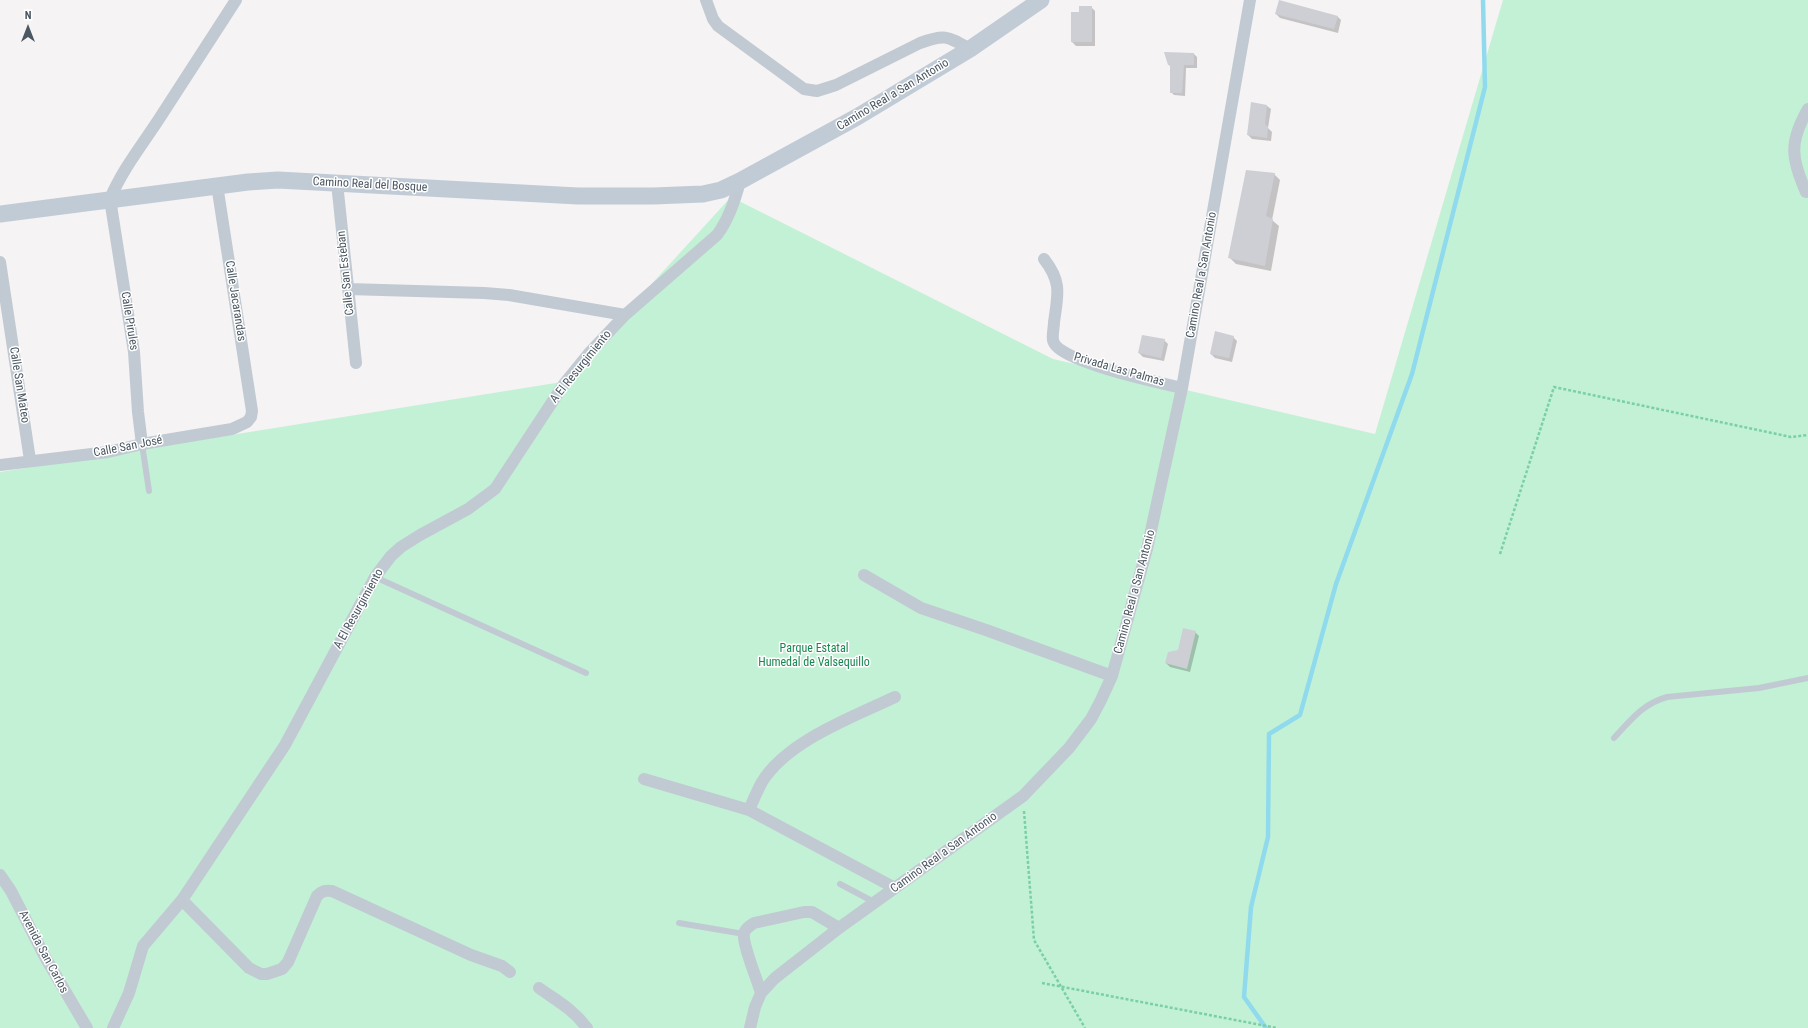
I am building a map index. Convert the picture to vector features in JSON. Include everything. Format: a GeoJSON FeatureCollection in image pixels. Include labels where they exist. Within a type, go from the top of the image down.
{"type":"FeatureCollection","features":[{"type":"Feature","properties":{"kind":"street"},"geometry":{"type":"LineString","coordinates":[[110,199],[116,185],[134,155],[236,0]]}},
{"type":"Feature","properties":{"kind":"street"},"geometry":{"type":"LineString","coordinates":[[706,0],[713,20],[718,26],[804,89],[818,91],[836,85],[920,43],[934,38],[948,37],[970,49]]}},
{"type":"Feature","properties":{"kind":"street","name":"Camino Real a San Antonio"},"geometry":{"type":"LineString","coordinates":[[740,181],[857,117],[970,49],[1041,0]]}},
{"type":"Feature","properties":{"kind":"street","name":"Camino Real a San Antonio"},"geometry":{"type":"LineString","coordinates":[[750,1028],[755,1007],[762,994],[775,978],[838,928],[1023,796],[1069,748],[1091,719],[1112,676],[1147,549],[1182,388],[1250,0]]}},
{"type":"Feature","properties":{"kind":"street"},"geometry":{"type":"LineString","coordinates":[[1806,192],[1797,172],[1793,146],[1798,126],[1808,109]]}},
{"type":"Feature","properties":{"kind":"street","name":"Camino Real del Bosque"},"geometry":{"type":"LineString","coordinates":[[0,214],[217,185],[278,180],[578,196],[703,194],[721,190],[740,181]]}},
{"type":"Feature","properties":{"kind":"street","name":"A El Resurgimiento"},"geometry":{"type":"LineString","coordinates":[[113,1028],[129,994],[143,946],[182,900],[285,745],[375,577],[391,556],[401,547],[468,509],[495,489],[564,384],[590,352],[625,315],[717,235],[725,225],[735,201],[740,181]]}},
{"type":"Feature","properties":{"kind":"street","name":"Calle San Esteban"},"geometry":{"type":"LineString","coordinates":[[337,183],[356,363]]}},
{"type":"Feature","properties":{"kind":"street","name":"Calle Jacarandas"},"geometry":{"type":"LineString","coordinates":[[217,185],[252,411],[251,417]]}},
{"type":"Feature","properties":{"kind":"street","name":"Calle Pirules"},"geometry":{"type":"LineString","coordinates":[[110,199],[134,352],[138,412],[142,444]]}},
{"type":"Feature","properties":{"kind":"street","name":"Privada Las Palmas"},"geometry":{"type":"LineString","coordinates":[[1044,259],[1053,270],[1058,285],[1052,340],[1057,349],[1076,359],[1182,388]]}},
{"type":"Feature","properties":{"kind":"street","name":"Calle San Mateo"},"geometry":{"type":"LineString","coordinates":[[0,262],[30,460]]}},
{"type":"Feature","properties":{"kind":"street"},"geometry":{"type":"LineString","coordinates":[[348,289],[484,293],[625,315]]}},
{"type":"Feature","properties":{"kind":"street","name":"Calle San José"},"geometry":{"type":"LineString","coordinates":[[0,464],[108,452],[142,444],[232,429],[241,426],[251,417]]}},
{"type":"Feature","properties":{"kind":"street"},"geometry":{"type":"LineString","coordinates":[[864,575],[921,608],[1112,676]]}},
{"type":"Feature","properties":{"kind":"street"},"geometry":{"type":"LineString","coordinates":[[749,810],[763,781],[791,750],[805,740],[895,697]]}},
{"type":"Feature","properties":{"kind":"street"},"geometry":{"type":"LineString","coordinates":[[644,779],[749,810],[896,888]]}},
{"type":"Feature","properties":{"kind":"street","name":"Avenida San Carlos"},"geometry":{"type":"LineString","coordinates":[[0,874],[45,957],[87,1028]]}},
{"type":"Feature","properties":{"kind":"street"},"geometry":{"type":"LineString","coordinates":[[182,900],[249,968],[261,974],[276,972],[288,962],[317,896],[322,891],[327,890],[471,955],[502,966],[510,972]]}},
{"type":"Feature","properties":{"kind":"street"},"geometry":{"type":"LineString","coordinates":[[762,994],[746,946],[744,934],[747,927],[754,923],[804,912],[812,912],[838,928]]}},
{"type":"Feature","properties":{"kind":"street"},"geometry":{"type":"LineString","coordinates":[[539,988],[565,1005],[578,1016],[587,1028]]}},
{"type":"Feature","properties":{"kind":"lane"},"geometry":{"type":"LineString","coordinates":[[142,444],[149,491]]}},
{"type":"Feature","properties":{"kind":"lane"},"geometry":{"type":"LineString","coordinates":[[375,577],[586,673]]}},
{"type":"Feature","properties":{"kind":"lane"},"geometry":{"type":"LineString","coordinates":[[1614,738],[1644,706],[1654,701],[1667,697],[1759,688],[1808,678]]}},
{"type":"Feature","properties":{"kind":"lane"},"geometry":{"type":"LineString","coordinates":[[840,884],[874,902]]}},
{"type":"Feature","properties":{"kind":"lane"},"geometry":{"type":"LineString","coordinates":[[679,923],[744,934]]}},
{"type":"Feature","properties":{"kind":"path"},"geometry":{"type":"LineString","coordinates":[[1500,554],[1554,387],[1791,437],[1808,435]]}},
{"type":"Feature","properties":{"kind":"path"},"geometry":{"type":"LineString","coordinates":[[1023,796],[1034,940],[1085,1028]]}},
{"type":"Feature","properties":{"kind":"path"},"geometry":{"type":"LineString","coordinates":[[1042,983],[1277,1028]]}},
{"type":"Feature","properties":{"kind":"green space","name":"Parque Estatal Humedal de Valsequillo"},"geometry":{"type":"Polygon","coordinates":[[[1503,0],[1808,0],[1808,1028],[0,1028],[0,472],[562,382],[731,197],[1053,359],[1375,434],[1503,0]]]}},
{"type":"Feature","properties":{"kind":"building"},"geometry":{"type":"Polygon","coordinates":[[[1279,0],[1338,16],[1334,29],[1275,14],[1279,0]]]}},
{"type":"Feature","properties":{"kind":"building"},"geometry":{"type":"Polygon","coordinates":[[[1079,6],[1092,6],[1092,42],[1071,42],[1071,12],[1079,12],[1079,6]]]}},
{"type":"Feature","properties":{"kind":"building"},"geometry":{"type":"Polygon","coordinates":[[[1164,52],[1194,53],[1194,65],[1184,65],[1182,93],[1170,93],[1170,65],[1168,65],[1164,52]]]}},
{"type":"Feature","properties":{"kind":"building"},"geometry":{"type":"Polygon","coordinates":[[[1251,102],[1267,105],[1265,124],[1268,127],[1267,138],[1247,135],[1251,102]]]}},
{"type":"Feature","properties":{"kind":"building"},"geometry":{"type":"Polygon","coordinates":[[[1246,170],[1275,173],[1266,216],[1273,219],[1265,266],[1228,258],[1246,170]]]}},
{"type":"Feature","properties":{"kind":"building"},"geometry":{"type":"Polygon","coordinates":[[[1215,331],[1234,336],[1229,358],[1210,354],[1215,331]]]}},
{"type":"Feature","properties":{"kind":"building"},"geometry":{"type":"Polygon","coordinates":[[[1142,335],[1165,339],[1161,358],[1138,353],[1142,335]]]}},
{"type":"Feature","properties":{"kind":"building"},"geometry":{"type":"Polygon","coordinates":[[[1183,628],[1196,631],[1187,669],[1165,663],[1168,652],[1178,650],[1183,628]]]}},
{"type":"Feature","properties":{"kind":"waterway"},"geometry":{"type":"LineString","coordinates":[[1266,1028],[1244,997],[1251,907],[1268,837],[1269,734],[1300,715],[1336,584],[1412,374],[1485,87],[1483,0]]}}]}
